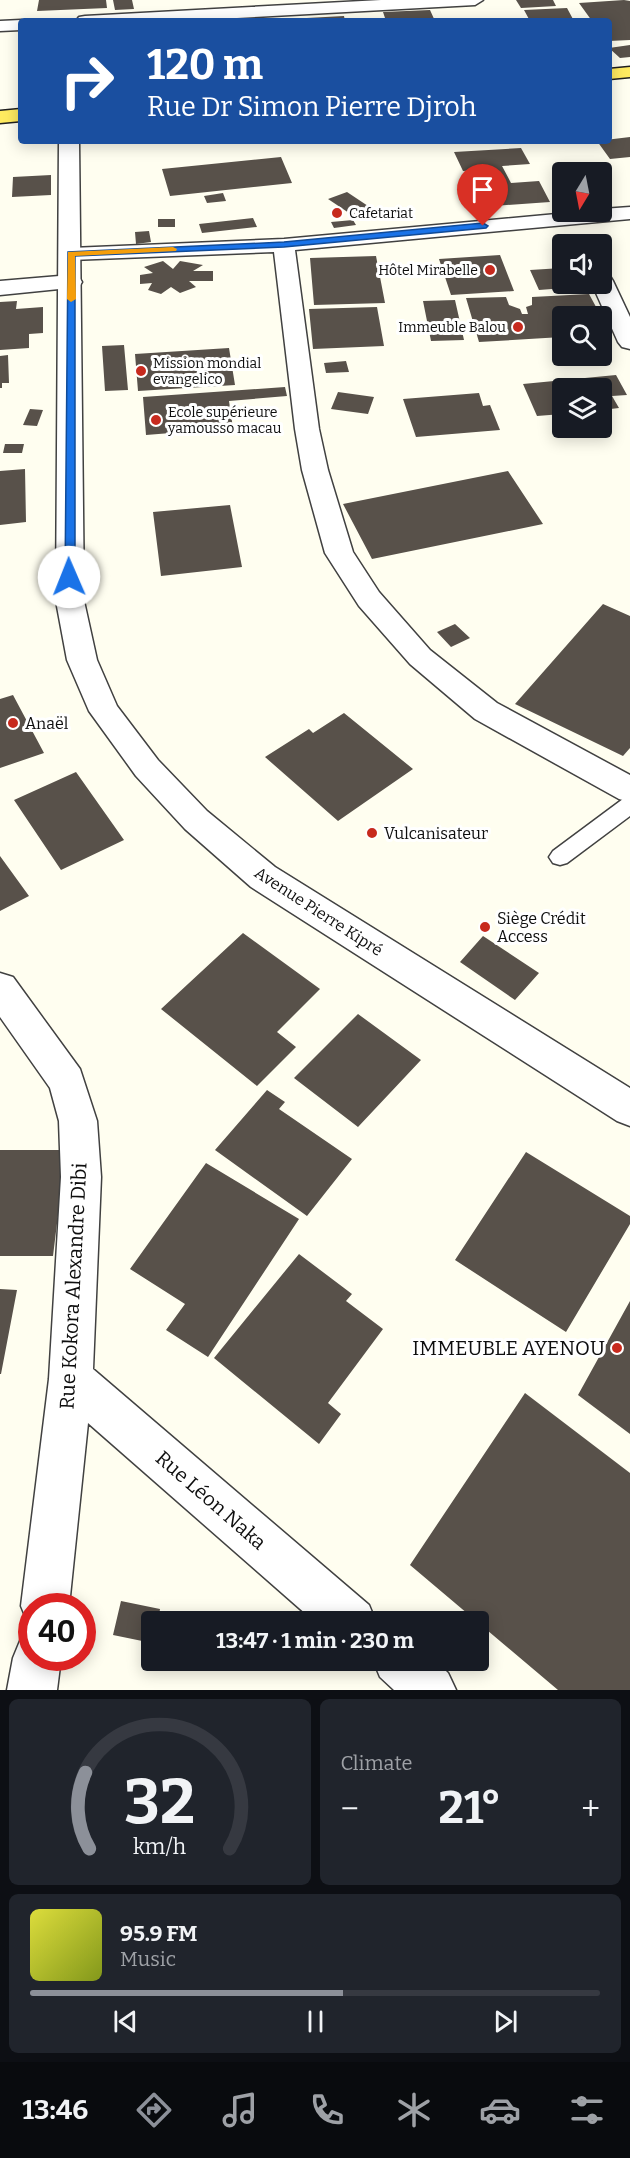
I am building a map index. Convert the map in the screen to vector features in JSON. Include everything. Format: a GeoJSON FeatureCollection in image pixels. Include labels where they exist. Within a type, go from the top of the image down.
{"type":"FeatureCollection","features":[{"type":"Feature","properties":{"kind":"main road"},"geometry":{"type":"LineString","coordinates":[[612,74],[630,72]]}},
{"type":"Feature","properties":{"kind":"main road"},"geometry":{"type":"LineString","coordinates":[[612,90],[630,88]]}},
{"type":"Feature","properties":{"kind":"main road"},"geometry":{"type":"LineString","coordinates":[[0,117],[18,115]]}},
{"type":"Feature","properties":{"kind":"main road"},"geometry":{"type":"LineString","coordinates":[[0,133],[18,132]]}},
{"type":"Feature","properties":{"kind":"street"},"geometry":{"type":"LineString","coordinates":[[136,18],[428,1],[471,0],[479,7]]}},
{"type":"Feature","properties":{"kind":"street"},"geometry":{"type":"LineString","coordinates":[[0,26],[18,25]]}},
{"type":"Feature","properties":{"kind":"street","name":"Avenue Pierre Kipré"},"geometry":{"type":"LineString","coordinates":[[69,144],[71,268],[68,506],[70,601],[82,660],[104,711],[147,768],[196,820],[263,877],[630,1109]]}},
{"type":"Feature","properties":{"kind":"street"},"geometry":{"type":"LineString","coordinates":[[0,288],[71,268],[284,244],[576,227],[630,213]]}},
{"type":"Feature","properties":{"kind":"street"},"geometry":{"type":"LineString","coordinates":[[284,244],[307,429],[315,470],[339,553],[369,599],[420,657],[486,711],[630,790]]}},
{"type":"Feature","properties":{"kind":"street"},"geometry":{"type":"LineString","coordinates":[[608,294],[630,342]]}},
{"type":"Feature","properties":{"kind":"street","name":"Rue Kokora Alexandre Dibi"},"geometry":{"type":"LineString","coordinates":[[0,988],[67,1081],[78,1121],[81,1177],[71,1379],[46,1593]]}},
{"type":"Feature","properties":{"kind":"street","name":"Rue Léon Naka"},"geometry":{"type":"LineString","coordinates":[[71,1379],[339,1611]]}},
{"type":"Feature","properties":{"kind":"street"},"geometry":{"type":"LineString","coordinates":[[32,1690],[35,1671]]}},
{"type":"Feature","properties":{"kind":"street"},"geometry":{"type":"LineString","coordinates":[[409,1671],[431,1690]]}},
{"type":"Feature","properties":{"kind":"lane"},"geometry":{"type":"LineString","coordinates":[[561,857],[630,805]]}},
{"type":"Feature","properties":{"kind":"building"},"geometry":{"type":"Polygon","coordinates":[[[39,0],[106,0],[107,8],[37,11],[39,0]]]}},
{"type":"Feature","properties":{"kind":"building"},"geometry":{"type":"Polygon","coordinates":[[[113,0],[132,0],[134,9],[115,10],[113,0]]]}},
{"type":"Feature","properties":{"kind":"building"},"geometry":{"type":"Polygon","coordinates":[[[516,0],[553,0],[556,6],[521,8],[516,0]]]}},
{"type":"Feature","properties":{"kind":"building"},"geometry":{"type":"Polygon","coordinates":[[[630,1],[630,40],[612,41],[612,18],[590,18],[579,3],[630,1]]]}},
{"type":"Feature","properties":{"kind":"building"},"geometry":{"type":"Polygon","coordinates":[[[567,8],[572,18],[528,18],[524,10],[567,8]]]}},
{"type":"Feature","properties":{"kind":"building"},"geometry":{"type":"Polygon","coordinates":[[[430,10],[434,18],[385,18],[383,12],[430,10]]]}},
{"type":"Feature","properties":{"kind":"building"},"geometry":{"type":"Polygon","coordinates":[[[344,16],[344,18],[307,18],[344,16]]]}},
{"type":"Feature","properties":{"kind":"building"},"geometry":{"type":"Polygon","coordinates":[[[630,45],[630,57],[620,58],[612,51],[612,48],[630,45]]]}},
{"type":"Feature","properties":{"kind":"building"},"geometry":{"type":"Polygon","coordinates":[[[630,137],[630,157],[610,159],[599,144],[612,144],[612,139],[630,137]]]}},
{"type":"Feature","properties":{"kind":"building"},"geometry":{"type":"Polygon","coordinates":[[[521,148],[530,164],[502,166],[511,183],[539,181],[550,202],[480,207],[471,188],[494,187],[485,170],[463,171],[454,152],[521,148]]]}},
{"type":"Feature","properties":{"kind":"building"},"geometry":{"type":"Polygon","coordinates":[[[281,157],[292,183],[170,196],[162,169],[281,157]]]}},
{"type":"Feature","properties":{"kind":"building"},"geometry":{"type":"Polygon","coordinates":[[[51,175],[51,195],[12,197],[13,177],[51,175]]]}},
{"type":"Feature","properties":{"kind":"building"},"geometry":{"type":"Polygon","coordinates":[[[347,192],[371,208],[352,215],[328,199],[347,192]]]}},
{"type":"Feature","properties":{"kind":"building"},"geometry":{"type":"Polygon","coordinates":[[[223,193],[226,201],[207,203],[204,196],[223,193]]]}},
{"type":"Feature","properties":{"kind":"building"},"geometry":{"type":"Polygon","coordinates":[[[253,218],[257,227],[202,233],[199,224],[253,218]]]}},
{"type":"Feature","properties":{"kind":"building"},"geometry":{"type":"Polygon","coordinates":[[[158,219],[175,219],[175,227],[158,227],[158,219]]]}},
{"type":"Feature","properties":{"kind":"building"},"geometry":{"type":"Polygon","coordinates":[[[353,220],[356,225],[334,228],[331,222],[353,220]]]}},
{"type":"Feature","properties":{"kind":"building"},"geometry":{"type":"Polygon","coordinates":[[[149,231],[151,242],[136,244],[135,232],[149,231]]]}},
{"type":"Feature","properties":{"kind":"building"},"geometry":{"type":"Polygon","coordinates":[[[500,255],[514,291],[451,295],[439,259],[500,255]]]}},
{"type":"Feature","properties":{"kind":"building"},"geometry":{"type":"Polygon","coordinates":[[[376,256],[385,303],[314,305],[310,258],[376,256]]]}},
{"type":"Feature","properties":{"kind":"building"},"geometry":{"type":"Polygon","coordinates":[[[163,261],[173,269],[180,261],[203,265],[193,271],[213,271],[213,281],[189,281],[196,287],[180,293],[171,287],[161,294],[148,290],[152,283],[140,284],[140,275],[153,273],[144,267],[163,261]]]}},
{"type":"Feature","properties":{"kind":"building"},"geometry":{"type":"Polygon","coordinates":[[[552,269],[552,289],[539,290],[530,270],[552,269]]]}},
{"type":"Feature","properties":{"kind":"building","name":"Immeuble Balou"},"geometry":{"type":"Polygon","coordinates":[[[589,294],[596,306],[552,306],[552,338],[479,342],[466,298],[506,297],[509,305],[520,309],[522,314],[528,314],[526,307],[532,305],[532,297],[589,294]]]}},
{"type":"Feature","properties":{"kind":"building"},"geometry":{"type":"Polygon","coordinates":[[[455,300],[464,340],[431,341],[423,301],[455,300]]]}},
{"type":"Feature","properties":{"kind":"building"},"geometry":{"type":"Polygon","coordinates":[[[17,301],[16,309],[43,307],[43,333],[29,334],[29,348],[0,350],[0,302],[17,301]]]}},
{"type":"Feature","properties":{"kind":"building"},"geometry":{"type":"Polygon","coordinates":[[[377,307],[384,346],[313,349],[309,309],[377,307]]]}},
{"type":"Feature","properties":{"kind":"building"},"geometry":{"type":"Polygon","coordinates":[[[124,345],[128,390],[105,391],[102,346],[124,345]]]}},
{"type":"Feature","properties":{"kind":"building"},"geometry":{"type":"Polygon","coordinates":[[[229,348],[235,385],[138,391],[135,354],[229,348]]]}},
{"type":"Feature","properties":{"kind":"building"},"geometry":{"type":"Polygon","coordinates":[[[8,355],[9,383],[2,383],[2,388],[0,388],[0,356],[8,355]]]}},
{"type":"Feature","properties":{"kind":"building"},"geometry":{"type":"Polygon","coordinates":[[[346,361],[349,372],[326,373],[324,363],[346,361]]]}},
{"type":"Feature","properties":{"kind":"building"},"geometry":{"type":"Polygon","coordinates":[[[616,375],[627,395],[612,396],[612,378],[585,378],[616,375]]]}},
{"type":"Feature","properties":{"kind":"building"},"geometry":{"type":"Polygon","coordinates":[[[552,381],[552,415],[537,416],[523,384],[552,381]]]}},
{"type":"Feature","properties":{"kind":"building"},"geometry":{"type":"Polygon","coordinates":[[[285,387],[287,396],[229,401],[233,428],[146,435],[143,397],[285,387]]]}},
{"type":"Feature","properties":{"kind":"building"},"geometry":{"type":"Polygon","coordinates":[[[338,392],[374,397],[368,414],[331,409],[338,392]]]}},
{"type":"Feature","properties":{"kind":"building"},"geometry":{"type":"Polygon","coordinates":[[[479,393],[483,406],[490,405],[500,430],[416,437],[403,399],[479,393]]]}},
{"type":"Feature","properties":{"kind":"building"},"geometry":{"type":"Polygon","coordinates":[[[612,396],[619,408],[612,409],[612,396]]]}},
{"type":"Feature","properties":{"kind":"building"},"geometry":{"type":"Polygon","coordinates":[[[30,409],[43,410],[37,426],[23,425],[30,409]]]}},
{"type":"Feature","properties":{"kind":"building"},"geometry":{"type":"Polygon","coordinates":[[[5,444],[24,444],[22,453],[3,453],[5,444]]]}},
{"type":"Feature","properties":{"kind":"building"},"geometry":{"type":"Polygon","coordinates":[[[25,469],[26,522],[0,525],[0,471],[25,469]]]}},
{"type":"Feature","properties":{"kind":"building"},"geometry":{"type":"Polygon","coordinates":[[[508,471],[543,524],[372,559],[343,504],[508,471]]]}},
{"type":"Feature","properties":{"kind":"building"},"geometry":{"type":"Polygon","coordinates":[[[230,505],[242,567],[161,576],[153,512],[230,505]]]}},
{"type":"Feature","properties":{"kind":"building"},"geometry":{"type":"Polygon","coordinates":[[[603,604],[630,616],[630,748],[623,756],[515,704],[603,604]]]}},
{"type":"Feature","properties":{"kind":"building"},"geometry":{"type":"Polygon","coordinates":[[[455,624],[470,638],[451,647],[437,632],[455,624]]]}},
{"type":"Feature","properties":{"kind":"building"},"geometry":{"type":"Polygon","coordinates":[[[13,695],[44,753],[0,768],[0,699],[13,695]]]}},
{"type":"Feature","properties":{"kind":"building"},"geometry":{"type":"Polygon","coordinates":[[[344,713],[413,769],[338,821],[265,757],[309,729],[313,733],[344,713]]]}},
{"type":"Feature","properties":{"kind":"building"},"geometry":{"type":"Polygon","coordinates":[[[76,772],[124,840],[61,870],[14,800],[76,772]]]}},
{"type":"Feature","properties":{"kind":"building"},"geometry":{"type":"Polygon","coordinates":[[[0,856],[29,896],[0,911],[0,856]]]}},
{"type":"Feature","properties":{"kind":"building"},"geometry":{"type":"Polygon","coordinates":[[[243,933],[320,989],[277,1032],[296,1047],[257,1086],[161,1009],[243,933]]]}},
{"type":"Feature","properties":{"kind":"building"},"geometry":{"type":"Polygon","coordinates":[[[483,936],[539,973],[515,1000],[460,962],[483,936]]]}},
{"type":"Feature","properties":{"kind":"building"},"geometry":{"type":"Polygon","coordinates":[[[358,1014],[421,1060],[358,1127],[294,1078],[358,1014]]]}},
{"type":"Feature","properties":{"kind":"building"},"geometry":{"type":"Polygon","coordinates":[[[267,1090],[285,1102],[279,1109],[352,1159],[307,1216],[215,1150],[267,1090]]]}},
{"type":"Feature","properties":{"kind":"building"},"geometry":{"type":"Polygon","coordinates":[[[0,1150],[66,1150],[53,1256],[0,1256],[0,1150]]]}},
{"type":"Feature","properties":{"kind":"building"},"geometry":{"type":"Polygon","coordinates":[[[526,1152],[630,1216],[630,1224],[566,1332],[455,1260],[526,1152]]]}},
{"type":"Feature","properties":{"kind":"building"},"geometry":{"type":"Polygon","coordinates":[[[206,1163],[299,1219],[208,1357],[166,1330],[185,1304],[130,1269],[206,1163]]]}},
{"type":"Feature","properties":{"kind":"building"},"geometry":{"type":"Polygon","coordinates":[[[299,1254],[352,1294],[346,1301],[383,1329],[328,1403],[341,1414],[319,1444],[214,1358],[299,1254]]]}},
{"type":"Feature","properties":{"kind":"building"},"geometry":{"type":"Polygon","coordinates":[[[0,1289],[17,1290],[1,1374],[0,1374],[0,1289]]]}},
{"type":"Feature","properties":{"kind":"building","name":"IMMEUBLE AYENOU"},"geometry":{"type":"Polygon","coordinates":[[[630,1301],[630,1434],[578,1395],[630,1301]]]}},
{"type":"Feature","properties":{"kind":"building"},"geometry":{"type":"Polygon","coordinates":[[[525,1393],[630,1473],[630,1690],[558,1690],[489,1632],[489,1611],[464,1611],[410,1565],[525,1393]]]}},
{"type":"Feature","properties":{"kind":"building"},"geometry":{"type":"Polygon","coordinates":[[[121,1601],[160,1609],[160,1611],[141,1611],[141,1641],[113,1635],[121,1601]]]}},
{"type":"Feature","properties":{"kind":"slow traffic"},"geometry":{"type":"LineString","coordinates":[[71,299],[71,254],[173,249]]}},
{"type":"Feature","properties":{"kind":"place","name":"Cafetariat"},"geometry":{"type":"Point","coordinates":[337,213]}},
{"type":"Feature","properties":{"kind":"place","name":"Hôtel Mirabelle"},"geometry":{"type":"Point","coordinates":[490,270]}},
{"type":"Feature","properties":{"kind":"place","name":"Immeuble Balou"},"geometry":{"type":"Point","coordinates":[518,327]}},
{"type":"Feature","properties":{"kind":"place","name":"Mission mondial evangelico"},"geometry":{"type":"Point","coordinates":[141,371]}},
{"type":"Feature","properties":{"kind":"place","name":"Ecole supérieure yamousso macau"},"geometry":{"type":"Point","coordinates":[156,420]}},
{"type":"Feature","properties":{"kind":"place","name":"Anaël"},"geometry":{"type":"Point","coordinates":[13,723]}},
{"type":"Feature","properties":{"kind":"place","name":"Vulcanisateur"},"geometry":{"type":"Point","coordinates":[372,833]}},
{"type":"Feature","properties":{"kind":"place","name":"Siège Crédit Access"},"geometry":{"type":"Point","coordinates":[485,927]}},
{"type":"Feature","properties":{"kind":"place","name":"IMMEUBLE AYENOU"},"geometry":{"type":"Point","coordinates":[617,1348]}},
{"type":"Feature","properties":{"kind":"route"},"geometry":{"type":"LineString","coordinates":[[69,577],[71,254],[284,244],[483,226]]}}]}
